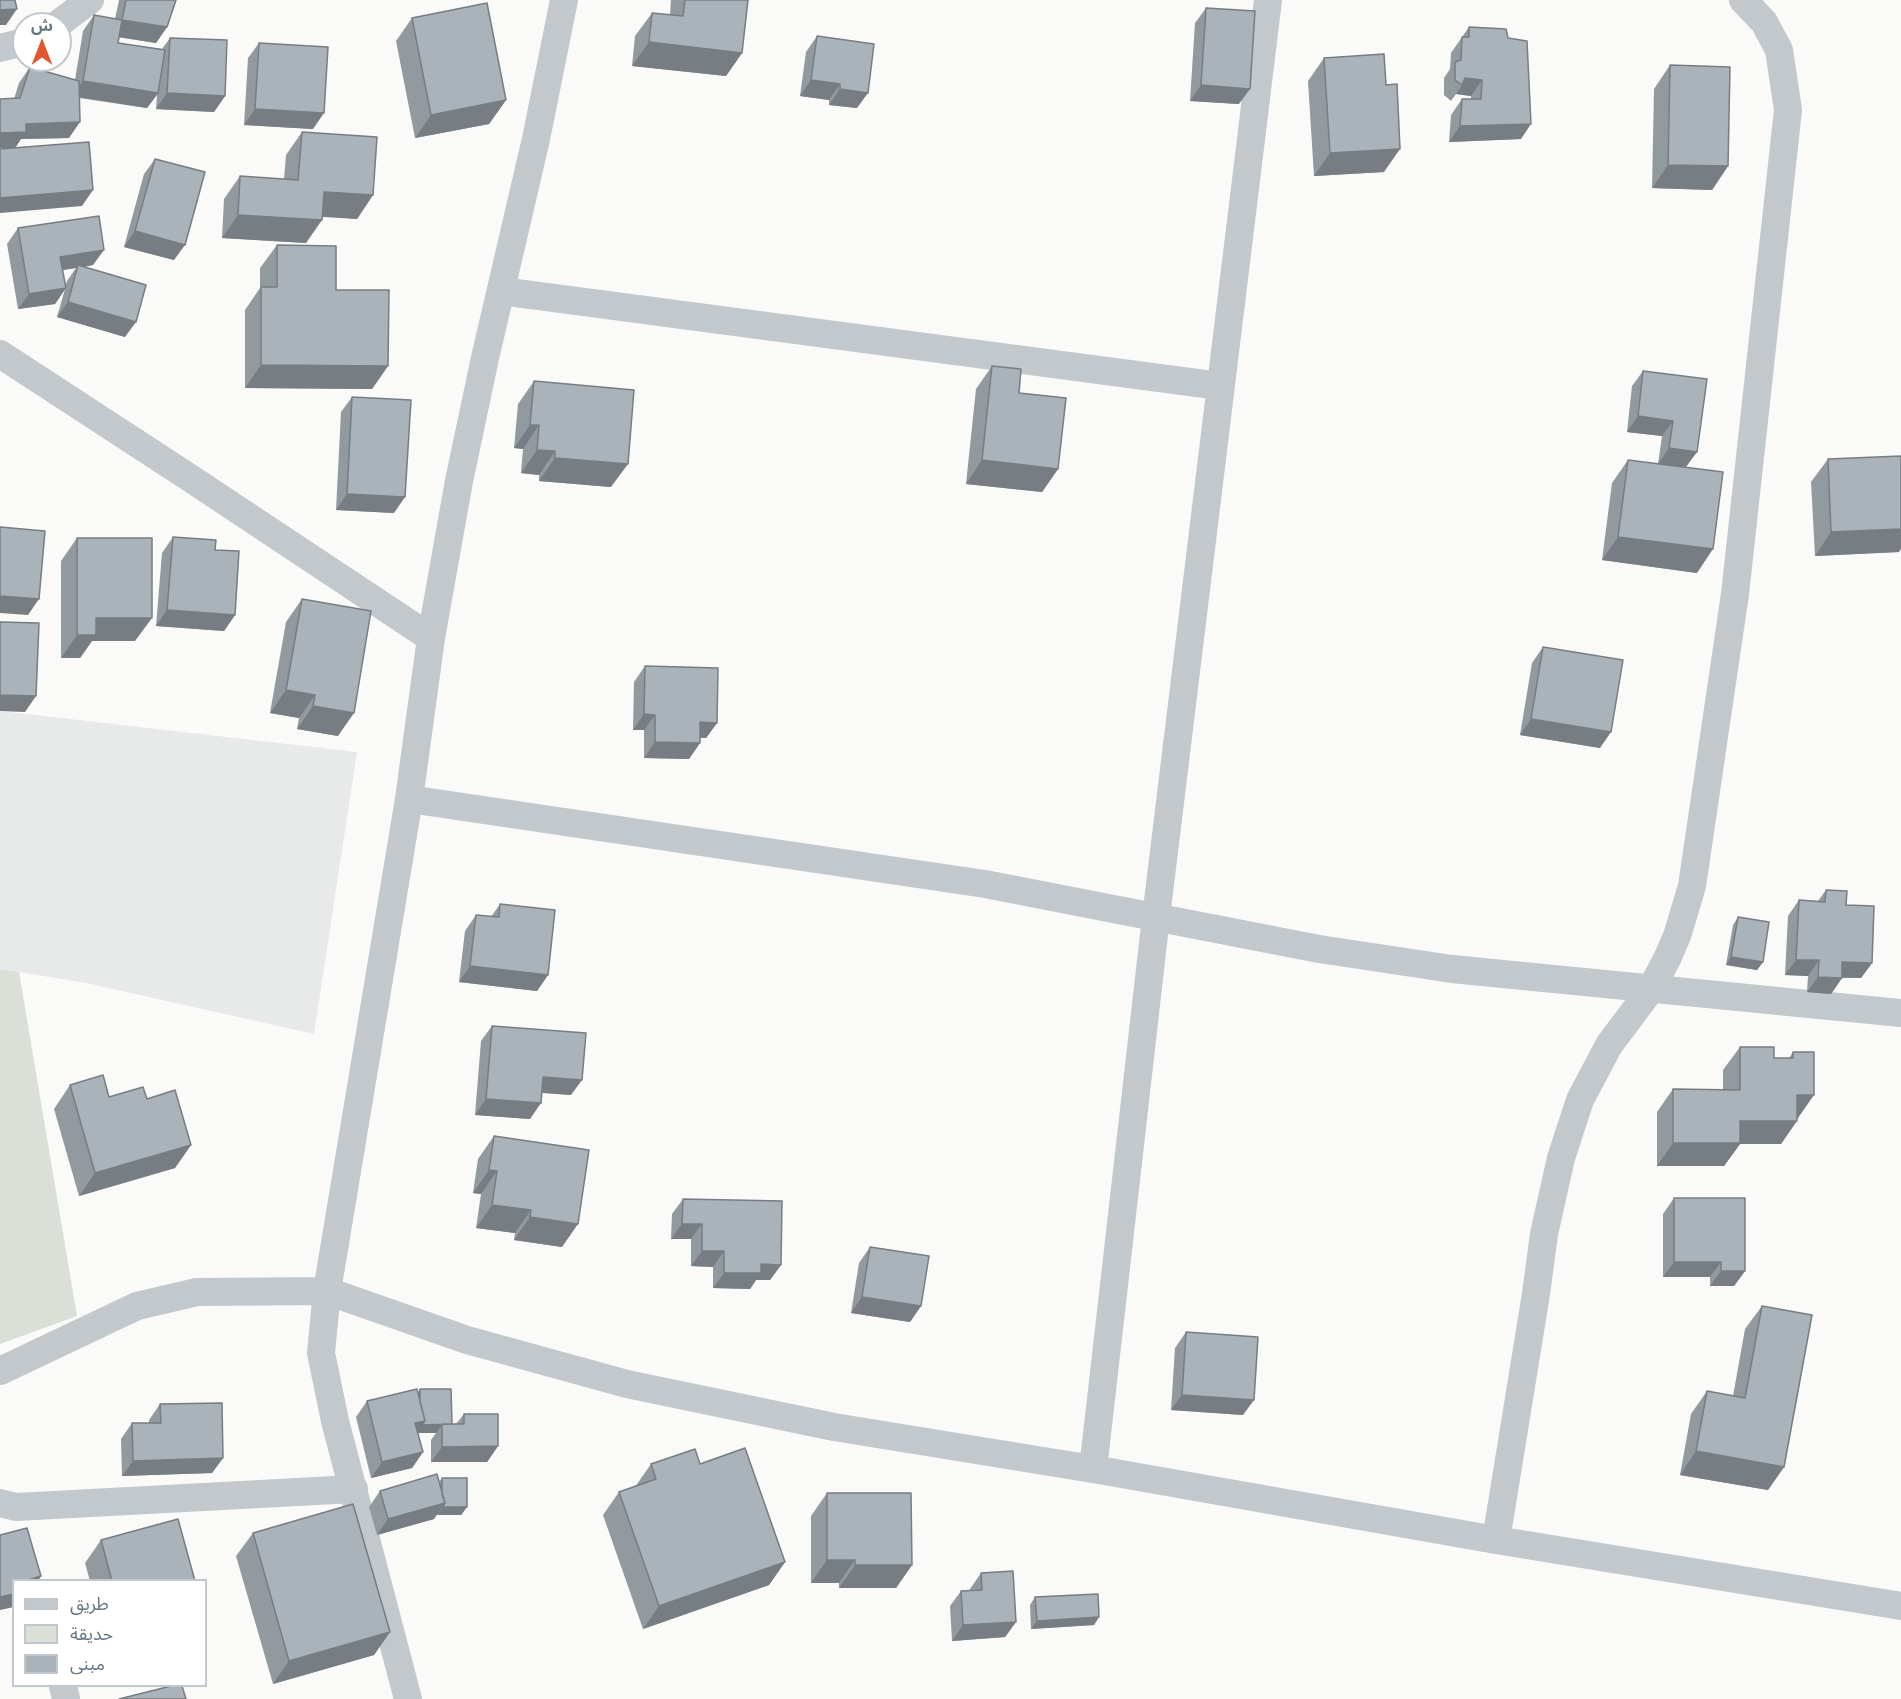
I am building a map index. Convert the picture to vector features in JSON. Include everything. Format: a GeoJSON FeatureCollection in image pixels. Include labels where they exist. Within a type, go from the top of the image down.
{"type":"FeatureCollection","features":[{"type":"Feature","properties":{"kind":"street"},"geometry":{"type":"LineString","coordinates":[[72,14],[90,0]]}},
{"type":"Feature","properties":{"kind":"street"},"geometry":{"type":"LineString","coordinates":[[408,1699],[335,1421],[321,1353],[327,1291],[409,799],[430,639],[459,481],[536,139],[564,0]]}},
{"type":"Feature","properties":{"kind":"street"},"geometry":{"type":"LineString","coordinates":[[1093,1469],[1156,917],[1268,0]]}},
{"type":"Feature","properties":{"kind":"street"},"geometry":{"type":"LineString","coordinates":[[1496,1540],[1544,1234],[1561,1158],[1580,1100],[1609,1045],[1651,989],[1677,936],[1692,886],[1735,594],[1788,110],[1779,50],[1764,22],[1743,0]]}},
{"type":"Feature","properties":{"kind":"street"},"geometry":{"type":"LineString","coordinates":[[501,291],[1220,386]]}},
{"type":"Feature","properties":{"kind":"street"},"geometry":{"type":"LineString","coordinates":[[0,354],[209,490],[430,639]]}},
{"type":"Feature","properties":{"kind":"street"},"geometry":{"type":"LineString","coordinates":[[409,799],[985,884],[1319,949],[1452,969],[1901,1013]]}},
{"type":"Feature","properties":{"kind":"street"},"geometry":{"type":"LineString","coordinates":[[0,1371],[137,1306],[197,1293],[327,1291],[467,1340],[627,1384],[834,1427],[1093,1469],[1496,1540],[1901,1606]]}},
{"type":"Feature","properties":{"kind":"street"},"geometry":{"type":"LineString","coordinates":[[13,1512],[354,1489]]}},
{"type":"Feature","properties":{"kind":"shaded area"},"geometry":{"type":"Polygon","coordinates":[[[0,711],[357,752],[314,1034],[86,983],[0,969],[0,711]]]}},
{"type":"Feature","properties":{"kind":"green space"},"geometry":{"type":"Polygon","coordinates":[[[0,969],[19,972],[77,1316],[0,1344],[0,969]]]}},
{"type":"Feature","properties":{"kind":"building"},"geometry":{"type":"Polygon","coordinates":[[[0,0],[15,0],[17,9],[0,10],[0,0]]]}},
{"type":"Feature","properties":{"kind":"building"},"geometry":{"type":"Polygon","coordinates":[[[126,0],[176,0],[167,27],[122,20],[126,0]]]}},
{"type":"Feature","properties":{"kind":"building"},"geometry":{"type":"Polygon","coordinates":[[[685,0],[748,0],[742,53],[649,42],[652,13],[683,16],[685,0]]]}},
{"type":"Feature","properties":{"kind":"building"},"geometry":{"type":"Polygon","coordinates":[[[487,3],[506,100],[431,115],[412,18],[487,3]]]}},
{"type":"Feature","properties":{"kind":"building"},"geometry":{"type":"Polygon","coordinates":[[[1206,8],[1255,11],[1250,89],[1201,85],[1206,8]]]}},
{"type":"Feature","properties":{"kind":"building"},"geometry":{"type":"Polygon","coordinates":[[[94,15],[122,20],[118,43],[165,50],[158,93],[83,81],[94,15]]]}},
{"type":"Feature","properties":{"kind":"building"},"geometry":{"type":"Polygon","coordinates":[[[1469,27],[1506,29],[1508,38],[1527,41],[1531,124],[1460,126],[1462,99],[1481,99],[1482,80],[1465,78],[1462,85],[1455,80],[1455,62],[1461,60],[1462,37],[1469,37],[1469,27]]]}},
{"type":"Feature","properties":{"kind":"building"},"geometry":{"type":"Polygon","coordinates":[[[817,36],[874,44],[868,93],[840,89],[840,84],[811,80],[817,36]]]}},
{"type":"Feature","properties":{"kind":"building"},"geometry":{"type":"Polygon","coordinates":[[[170,38],[227,40],[225,96],[167,93],[170,38]]]}},
{"type":"Feature","properties":{"kind":"building"},"geometry":{"type":"Polygon","coordinates":[[[259,43],[328,47],[324,113],[255,109],[259,43]]]}},
{"type":"Feature","properties":{"kind":"building"},"geometry":{"type":"Polygon","coordinates":[[[1384,54],[1386,85],[1397,84],[1400,149],[1330,153],[1324,58],[1384,54]]]}},
{"type":"Feature","properties":{"kind":"building"},"geometry":{"type":"Polygon","coordinates":[[[1670,65],[1730,67],[1728,166],[1668,165],[1670,65]]]}},
{"type":"Feature","properties":{"kind":"building"},"geometry":{"type":"Polygon","coordinates":[[[28,72],[48,72],[79,81],[80,122],[26,124],[26,132],[0,133],[0,99],[20,98],[28,72]]]}},
{"type":"Feature","properties":{"kind":"building"},"geometry":{"type":"Polygon","coordinates":[[[302,132],[377,137],[373,195],[324,192],[322,220],[238,215],[240,176],[298,180],[302,132]]]}},
{"type":"Feature","properties":{"kind":"building"},"geometry":{"type":"Polygon","coordinates":[[[89,142],[93,190],[0,198],[0,149],[89,142]]]}},
{"type":"Feature","properties":{"kind":"building"},"geometry":{"type":"Polygon","coordinates":[[[155,159],[205,172],[185,245],[135,231],[155,159]]]}},
{"type":"Feature","properties":{"kind":"building"},"geometry":{"type":"Polygon","coordinates":[[[99,216],[104,250],[60,257],[66,288],[29,294],[18,228],[99,216]]]}},
{"type":"Feature","properties":{"kind":"building"},"geometry":{"type":"Polygon","coordinates":[[[277,245],[336,246],[336,290],[389,290],[388,366],[261,365],[261,287],[277,287],[277,245]]]}},
{"type":"Feature","properties":{"kind":"building"},"geometry":{"type":"Polygon","coordinates":[[[78,265],[146,285],[136,322],[68,302],[78,265]]]}},
{"type":"Feature","properties":{"kind":"building"},"geometry":{"type":"Polygon","coordinates":[[[992,366],[1021,369],[1019,393],[1066,398],[1058,469],[982,460],[992,366]]]}},
{"type":"Feature","properties":{"kind":"building"},"geometry":{"type":"Polygon","coordinates":[[[1643,371],[1707,379],[1697,452],[1669,448],[1673,421],[1638,416],[1643,371]]]}},
{"type":"Feature","properties":{"kind":"building"},"geometry":{"type":"Polygon","coordinates":[[[534,381],[634,390],[628,464],[555,458],[555,451],[537,450],[539,425],[530,425],[534,381]]]}},
{"type":"Feature","properties":{"kind":"building"},"geometry":{"type":"Polygon","coordinates":[[[352,397],[411,400],[405,497],[347,494],[352,397]]]}},
{"type":"Feature","properties":{"kind":"building"},"geometry":{"type":"Polygon","coordinates":[[[1901,456],[1901,529],[1831,532],[1828,459],[1901,456]]]}},
{"type":"Feature","properties":{"kind":"building"},"geometry":{"type":"Polygon","coordinates":[[[1628,460],[1723,472],[1713,549],[1618,537],[1628,460]]]}},
{"type":"Feature","properties":{"kind":"building"},"geometry":{"type":"Polygon","coordinates":[[[0,527],[45,531],[39,599],[0,596],[0,527]]]}},
{"type":"Feature","properties":{"kind":"building"},"geometry":{"type":"Polygon","coordinates":[[[173,537],[216,540],[215,550],[239,551],[235,615],[167,610],[173,537]]]}},
{"type":"Feature","properties":{"kind":"building"},"geometry":{"type":"Polygon","coordinates":[[[77,538],[152,538],[152,618],[96,618],[96,635],[77,635],[77,538]]]}},
{"type":"Feature","properties":{"kind":"building"},"geometry":{"type":"Polygon","coordinates":[[[302,599],[371,611],[354,713],[313,706],[315,695],[286,690],[302,599]]]}},
{"type":"Feature","properties":{"kind":"building"},"geometry":{"type":"Polygon","coordinates":[[[0,622],[39,623],[36,696],[0,695],[0,622]]]}},
{"type":"Feature","properties":{"kind":"building"},"geometry":{"type":"Polygon","coordinates":[[[1543,647],[1623,660],[1611,732],[1531,719],[1543,647]]]}},
{"type":"Feature","properties":{"kind":"building"},"geometry":{"type":"Polygon","coordinates":[[[645,666],[718,668],[717,723],[700,722],[700,743],[655,742],[655,715],[644,714],[645,666]]]}},
{"type":"Feature","properties":{"kind":"building"},"geometry":{"type":"Polygon","coordinates":[[[1826,890],[1847,891],[1846,905],[1874,906],[1872,963],[1842,962],[1842,978],[1818,977],[1819,960],[1796,960],[1799,900],[1825,902],[1826,890]]]}},
{"type":"Feature","properties":{"kind":"building"},"geometry":{"type":"Polygon","coordinates":[[[500,904],[555,910],[548,975],[470,966],[476,915],[499,917],[500,904]]]}},
{"type":"Feature","properties":{"kind":"building"},"geometry":{"type":"Polygon","coordinates":[[[1738,917],[1769,922],[1763,962],[1731,957],[1738,917]]]}},
{"type":"Feature","properties":{"kind":"building"},"geometry":{"type":"Polygon","coordinates":[[[492,1026],[586,1033],[582,1080],[543,1077],[541,1103],[486,1099],[492,1026]]]}},
{"type":"Feature","properties":{"kind":"building"},"geometry":{"type":"Polygon","coordinates":[[[1740,1047],[1774,1047],[1774,1058],[1793,1058],[1793,1052],[1814,1052],[1814,1095],[1797,1095],[1797,1121],[1740,1121],[1740,1143],[1673,1143],[1673,1089],[1740,1090],[1740,1047]]]}},
{"type":"Feature","properties":{"kind":"building"},"geometry":{"type":"Polygon","coordinates":[[[103,1075],[109,1097],[143,1087],[147,1099],[175,1090],[191,1145],[95,1173],[70,1085],[103,1075]]]}},
{"type":"Feature","properties":{"kind":"building"},"geometry":{"type":"Polygon","coordinates":[[[494,1136],[589,1150],[578,1224],[530,1217],[531,1210],[492,1205],[497,1171],[489,1170],[494,1136]]]}},
{"type":"Feature","properties":{"kind":"building"},"geometry":{"type":"Polygon","coordinates":[[[1674,1198],[1745,1198],[1745,1271],[1721,1271],[1721,1262],[1674,1262],[1674,1198]]]}},
{"type":"Feature","properties":{"kind":"building"},"geometry":{"type":"Polygon","coordinates":[[[683,1199],[782,1201],[781,1265],[761,1264],[761,1273],[724,1273],[724,1251],[702,1251],[702,1224],[682,1224],[683,1199]]]}},
{"type":"Feature","properties":{"kind":"building"},"geometry":{"type":"Polygon","coordinates":[[[870,1247],[929,1256],[921,1306],[862,1297],[870,1247]]]}},
{"type":"Feature","properties":{"kind":"building"},"geometry":{"type":"Polygon","coordinates":[[[1762,1306],[1812,1315],[1784,1467],[1696,1451],[1707,1391],[1745,1398],[1762,1306]]]}},
{"type":"Feature","properties":{"kind":"building"},"geometry":{"type":"Polygon","coordinates":[[[1186,1332],[1258,1337],[1254,1400],[1182,1395],[1186,1332]]]}},
{"type":"Feature","properties":{"kind":"building"},"geometry":{"type":"Polygon","coordinates":[[[417,1389],[425,1421],[415,1423],[423,1452],[382,1462],[367,1401],[417,1389]]]}},
{"type":"Feature","properties":{"kind":"building"},"geometry":{"type":"Polygon","coordinates":[[[420,1389],[451,1389],[452,1424],[422,1425],[425,1421],[420,1402],[420,1389]]]}},
{"type":"Feature","properties":{"kind":"building"},"geometry":{"type":"Polygon","coordinates":[[[222,1403],[223,1458],[133,1461],[132,1423],[161,1423],[160,1404],[222,1403]]]}},
{"type":"Feature","properties":{"kind":"building"},"geometry":{"type":"Polygon","coordinates":[[[464,1414],[498,1414],[498,1446],[442,1447],[442,1424],[464,1424],[464,1414]]]}},
{"type":"Feature","properties":{"kind":"building"},"geometry":{"type":"Polygon","coordinates":[[[745,1448],[785,1562],[659,1606],[619,1492],[656,1479],[651,1464],[695,1449],[700,1464],[745,1448]]]}},
{"type":"Feature","properties":{"kind":"building"},"geometry":{"type":"Polygon","coordinates":[[[437,1474],[445,1503],[388,1519],[380,1491],[437,1474]]]}},
{"type":"Feature","properties":{"kind":"building"},"geometry":{"type":"Polygon","coordinates":[[[442,1478],[467,1478],[467,1507],[443,1507],[445,1503],[442,1494],[442,1478]]]}},
{"type":"Feature","properties":{"kind":"building"},"geometry":{"type":"Polygon","coordinates":[[[827,1493],[911,1493],[912,1565],[855,1565],[855,1560],[827,1560],[827,1493]]]}},
{"type":"Feature","properties":{"kind":"building"},"geometry":{"type":"Polygon","coordinates":[[[353,1504],[390,1632],[289,1661],[253,1533],[353,1504]]]}},
{"type":"Feature","properties":{"kind":"building"},"geometry":{"type":"Polygon","coordinates":[[[178,1519],[194,1579],[111,1579],[101,1540],[178,1519]]]}},
{"type":"Feature","properties":{"kind":"building"},"geometry":{"type":"Polygon","coordinates":[[[27,1528],[41,1576],[31,1579],[12,1579],[12,1594],[0,1597],[0,1535],[27,1528]]]}},
{"type":"Feature","properties":{"kind":"building"},"geometry":{"type":"Polygon","coordinates":[[[1013,1571],[1016,1622],[963,1625],[961,1591],[982,1590],[981,1573],[1013,1571]]]}},
{"type":"Feature","properties":{"kind":"building"},"geometry":{"type":"Polygon","coordinates":[[[1098,1594],[1099,1617],[1037,1621],[1035,1597],[1098,1594]]]}},
{"type":"Feature","properties":{"kind":"building"},"geometry":{"type":"Polygon","coordinates":[[[167,1687],[182,1687],[186,1699],[119,1699],[167,1687]]]}}]}
